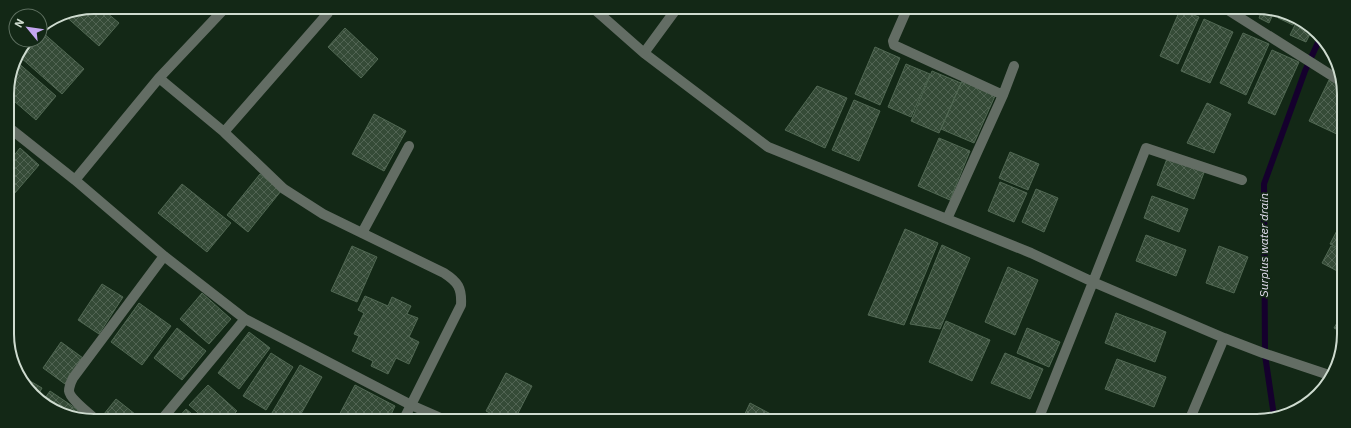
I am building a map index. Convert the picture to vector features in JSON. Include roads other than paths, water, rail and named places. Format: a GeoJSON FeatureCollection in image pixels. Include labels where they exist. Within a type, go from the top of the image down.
{"type":"FeatureCollection","features":[{"type":"Feature","properties":{"kind":"street"},"geometry":{"type":"LineString","coordinates":[[75,180],[160,78],[219,14]]}},
{"type":"Feature","properties":{"kind":"street"},"geometry":{"type":"LineString","coordinates":[[224,132],[326,14]]}},
{"type":"Feature","properties":{"kind":"street"},"geometry":{"type":"LineString","coordinates":[[600,14],[644,53],[768,146],[1030,253],[1093,282],[1224,338],[1327,373]]}},
{"type":"Feature","properties":{"kind":"street"},"geometry":{"type":"LineString","coordinates":[[644,53],[673,14]]}},
{"type":"Feature","properties":{"kind":"street"},"geometry":{"type":"LineString","coordinates":[[905,14],[893,41],[894,45],[1003,95]]}},
{"type":"Feature","properties":{"kind":"street"},"geometry":{"type":"LineString","coordinates":[[1234,14],[1335,78]]}},
{"type":"Feature","properties":{"kind":"street"},"geometry":{"type":"LineString","coordinates":[[947,219],[1003,95],[1014,66]]}},
{"type":"Feature","properties":{"kind":"street"},"geometry":{"type":"LineString","coordinates":[[160,78],[224,132],[284,188],[323,214],[444,273],[454,280],[459,287],[462,296],[461,305],[406,414]]}},
{"type":"Feature","properties":{"kind":"street"},"geometry":{"type":"LineString","coordinates":[[14,132],[75,180],[164,256],[245,319],[431,414]]}},
{"type":"Feature","properties":{"kind":"street"},"geometry":{"type":"LineString","coordinates":[[362,233],[409,146]]}},
{"type":"Feature","properties":{"kind":"street"},"geometry":{"type":"LineString","coordinates":[[1040,414],[1146,148],[1242,180]]}},
{"type":"Feature","properties":{"kind":"street"},"geometry":{"type":"LineString","coordinates":[[90,414],[72,396],[69,390],[70,383],[164,256]]}},
{"type":"Feature","properties":{"kind":"street"},"geometry":{"type":"LineString","coordinates":[[166,414],[245,319]]}},
{"type":"Feature","properties":{"kind":"street"},"geometry":{"type":"LineString","coordinates":[[1192,414],[1224,338]]}},
{"type":"Feature","properties":{"kind":"waterway","name":"Surplus water drain"},"geometry":{"type":"LineString","coordinates":[[1273,412],[1265,355],[1264,184],[1305,71],[1318,42]]}}]}
